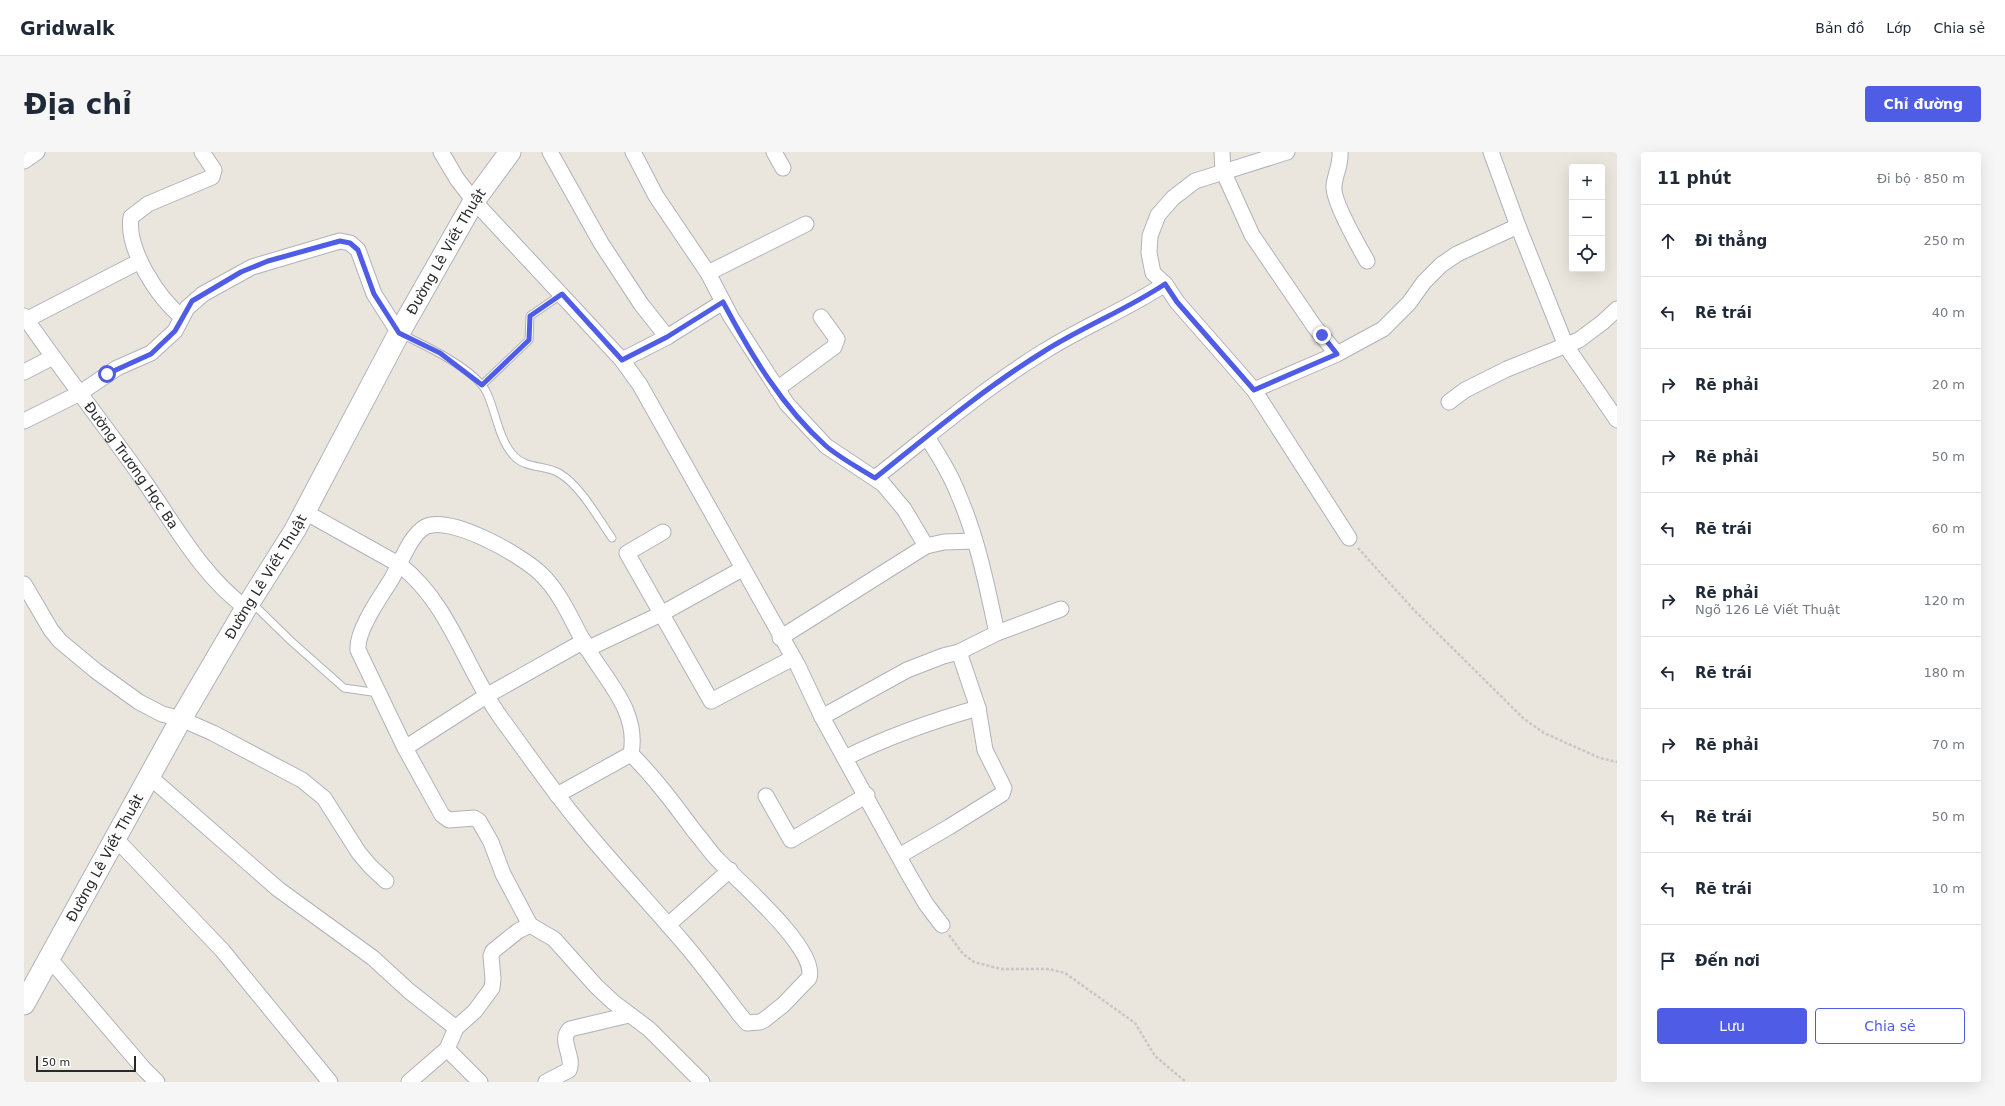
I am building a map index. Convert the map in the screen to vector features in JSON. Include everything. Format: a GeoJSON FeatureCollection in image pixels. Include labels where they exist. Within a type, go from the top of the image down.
{"type":"FeatureCollection","features":[{"type":"Feature","properties":{"kind":"main road","name":"Đường Lê Viết Thuật"},"geometry":{"type":"LineString","coordinates":[[25,999],[181,719],[248,605],[295,530],[399,333],[474,201],[510,152]]}},
{"type":"Feature","properties":{"kind":"street"},"geometry":{"type":"LineString","coordinates":[[24,161],[37,152]]}},
{"type":"Feature","properties":{"kind":"street"},"geometry":{"type":"LineString","coordinates":[[182,317],[174,310],[158,290],[140,261],[131,232],[131,217],[148,204],[212,177],[214,170],[202,152]]}},
{"type":"Feature","properties":{"kind":"street"},"geometry":{"type":"LineString","coordinates":[[441,152],[456,180],[622,360],[640,386],[780,638],[793,658],[822,717],[844,758],[867,795],[898,856],[926,904],[942,925]]}},
{"type":"Feature","properties":{"kind":"street"},"geometry":{"type":"LineString","coordinates":[[550,152],[601,243],[642,304],[667,337]]}},
{"type":"Feature","properties":{"kind":"street"},"geometry":{"type":"LineString","coordinates":[[633,152],[656,196],[708,273],[723,302],[787,404],[826,446],[883,484],[904,509],[926,546]]}},
{"type":"Feature","properties":{"kind":"street"},"geometry":{"type":"LineString","coordinates":[[774,152],[783,168]]}},
{"type":"Feature","properties":{"kind":"street"},"geometry":{"type":"LineString","coordinates":[[1222,152],[1223,171],[1252,235],[1314,326],[1337,354]]}},
{"type":"Feature","properties":{"kind":"street"},"geometry":{"type":"LineString","coordinates":[[1287,152],[1195,181],[1173,198],[1158,215],[1150,236],[1149,253],[1154,273],[1165,284],[1177,302],[1254,390],[1349,538]]}},
{"type":"Feature","properties":{"kind":"street"},"geometry":{"type":"LineString","coordinates":[[1340,152],[1341,161],[1334,187],[1336,198],[1356,243],[1367,261]]}},
{"type":"Feature","properties":{"kind":"street"},"geometry":{"type":"LineString","coordinates":[[1491,152],[1518,226],[1566,346],[1617,420]]}},
{"type":"Feature","properties":{"kind":"street"},"geometry":{"type":"LineString","coordinates":[[708,273],[806,224]]}},
{"type":"Feature","properties":{"kind":"street"},"geometry":{"type":"LineString","coordinates":[[1254,390],[1337,354],[1383,329],[1409,303],[1424,282],[1441,266],[1457,254],[1518,226]]}},
{"type":"Feature","properties":{"kind":"street"},"geometry":{"type":"LineString","coordinates":[[24,421],[80,392],[107,374],[151,354],[175,331],[192,301],[241,272],[268,261],[340,241],[350,243],[358,250],[374,294],[399,333]]}},
{"type":"Feature","properties":{"kind":"street"},"geometry":{"type":"LineString","coordinates":[[25,319],[140,261]]}},
{"type":"Feature","properties":{"kind":"street"},"geometry":{"type":"LineString","coordinates":[[875,478],[927,437],[958,410],[1044,351],[1142,299],[1165,284]]}},
{"type":"Feature","properties":{"kind":"street"},"geometry":{"type":"LineString","coordinates":[[622,360],[667,337],[723,302]]}},
{"type":"Feature","properties":{"kind":"street"},"geometry":{"type":"LineString","coordinates":[[1449,402],[1465,390],[1507,369],[1566,346],[1589,333],[1617,309]]}},
{"type":"Feature","properties":{"kind":"street"},"geometry":{"type":"LineString","coordinates":[[777,389],[834,347],[836,339],[821,317]]}},
{"type":"Feature","properties":{"kind":"street","name":"Đường Trương Học Ba"},"geometry":{"type":"LineString","coordinates":[[25,319],[80,392],[196,556],[225,591],[248,605]]}},
{"type":"Feature","properties":{"kind":"street"},"geometry":{"type":"LineString","coordinates":[[24,372],[53,357]]}},
{"type":"Feature","properties":{"kind":"street"},"geometry":{"type":"LineString","coordinates":[[927,437],[949,473],[960,496],[975,540],[997,633]]}},
{"type":"Feature","properties":{"kind":"street"},"geometry":{"type":"LineString","coordinates":[[305,512],[400,565],[413,576],[438,607],[486,696],[557,795],[600,848],[668,925],[747,1023],[760,1022],[782,1005],[809,978],[811,974],[809,964],[783,926],[755,895],[719,861],[646,769],[631,754]]}},
{"type":"Feature","properties":{"kind":"street"},"geometry":{"type":"LineString","coordinates":[[631,754],[633,735],[624,706],[611,682],[586,645],[554,589],[541,574],[511,552],[470,532],[439,524],[424,527],[416,535],[358,641],[360,656],[405,748],[445,818],[452,820],[474,818],[479,821],[491,842],[502,874],[530,925],[554,939],[596,986],[629,1015],[649,1029],[702,1082]]}},
{"type":"Feature","properties":{"kind":"street"},"geometry":{"type":"LineString","coordinates":[[663,532],[627,553],[712,701],[793,658]]}},
{"type":"Feature","properties":{"kind":"street"},"geometry":{"type":"LineString","coordinates":[[780,638],[926,546],[944,542],[975,540]]}},
{"type":"Feature","properties":{"kind":"street"},"geometry":{"type":"LineString","coordinates":[[405,748],[486,696],[586,645],[661,614],[742,569]]}},
{"type":"Feature","properties":{"kind":"street"},"geometry":{"type":"LineString","coordinates":[[24,584],[51,630],[74,654],[139,702],[162,714],[181,719],[213,733],[302,780],[324,798],[359,853],[386,881]]}},
{"type":"Feature","properties":{"kind":"street"},"geometry":{"type":"LineString","coordinates":[[822,717],[906,670],[943,656],[960,652],[997,633],[1061,609]]}},
{"type":"Feature","properties":{"kind":"street"},"geometry":{"type":"LineString","coordinates":[[898,856],[949,827],[1002,794],[1004,788],[985,750],[978,708],[960,652]]}},
{"type":"Feature","properties":{"kind":"street"},"geometry":{"type":"LineString","coordinates":[[844,758],[870,745],[910,730],[978,708]]}},
{"type":"Feature","properties":{"kind":"street"},"geometry":{"type":"LineString","coordinates":[[557,795],[631,754]]}},
{"type":"Feature","properties":{"kind":"street"},"geometry":{"type":"LineString","coordinates":[[150,777],[278,889],[374,958],[409,991],[456,1028]]}},
{"type":"Feature","properties":{"kind":"street"},"geometry":{"type":"LineString","coordinates":[[766,796],[791,840],[867,795]]}},
{"type":"Feature","properties":{"kind":"street"},"geometry":{"type":"LineString","coordinates":[[114,838],[222,950],[330,1082]]}},
{"type":"Feature","properties":{"kind":"street"},"geometry":{"type":"LineString","coordinates":[[668,925],[730,870]]}},
{"type":"Feature","properties":{"kind":"street"},"geometry":{"type":"LineString","coordinates":[[409,1082],[447,1049],[456,1028],[475,1011],[492,988],[493,979],[491,956],[493,950],[518,931],[530,925]]}},
{"type":"Feature","properties":{"kind":"street"},"geometry":{"type":"LineString","coordinates":[[49,958],[157,1082]]}},
{"type":"Feature","properties":{"kind":"street"},"geometry":{"type":"LineString","coordinates":[[546,1082],[569,1070],[570,1062],[566,1037],[570,1029],[629,1015]]}},
{"type":"Feature","properties":{"kind":"street"},"geometry":{"type":"LineString","coordinates":[[447,1049],[480,1082]]}},
{"type":"Feature","properties":{"kind":"lane"},"geometry":{"type":"LineString","coordinates":[[482,385],[529,340],[530,316],[562,294]]}},
{"type":"Feature","properties":{"kind":"lane"},"geometry":{"type":"LineString","coordinates":[[399,333],[440,353],[482,385],[497,417],[503,437],[513,455],[523,463],[558,472],[573,483],[612,538]]}},
{"type":"Feature","properties":{"kind":"lane"},"geometry":{"type":"LineString","coordinates":[[248,605],[344,688],[379,693]]}},
{"type":"Feature","properties":{"kind":"path"},"geometry":{"type":"LineString","coordinates":[[1349,538],[1414,610],[1523,718],[1544,733],[1600,758],[1617,762]]}},
{"type":"Feature","properties":{"kind":"path"},"geometry":{"type":"LineString","coordinates":[[942,925],[963,954],[974,962],[1001,969],[1049,969],[1065,973],[1135,1023],[1155,1056],[1186,1082]]}},
{"type":"Feature","properties":{"kind":"route"},"geometry":{"type":"LineString","coordinates":[[107,374],[151,354],[175,331],[192,301],[241,272],[268,261],[340,241],[350,243],[358,250],[374,294],[382,309],[399,333],[440,353],[459,365],[482,385],[529,340],[530,316],[562,294],[622,360],[667,337],[723,302],[750,348],[787,404],[826,446],[875,478],[927,437],[958,410],[1003,378],[1044,351],[1142,299],[1165,284],[1177,302],[1254,390],[1337,354],[1322,335]]}}]}
